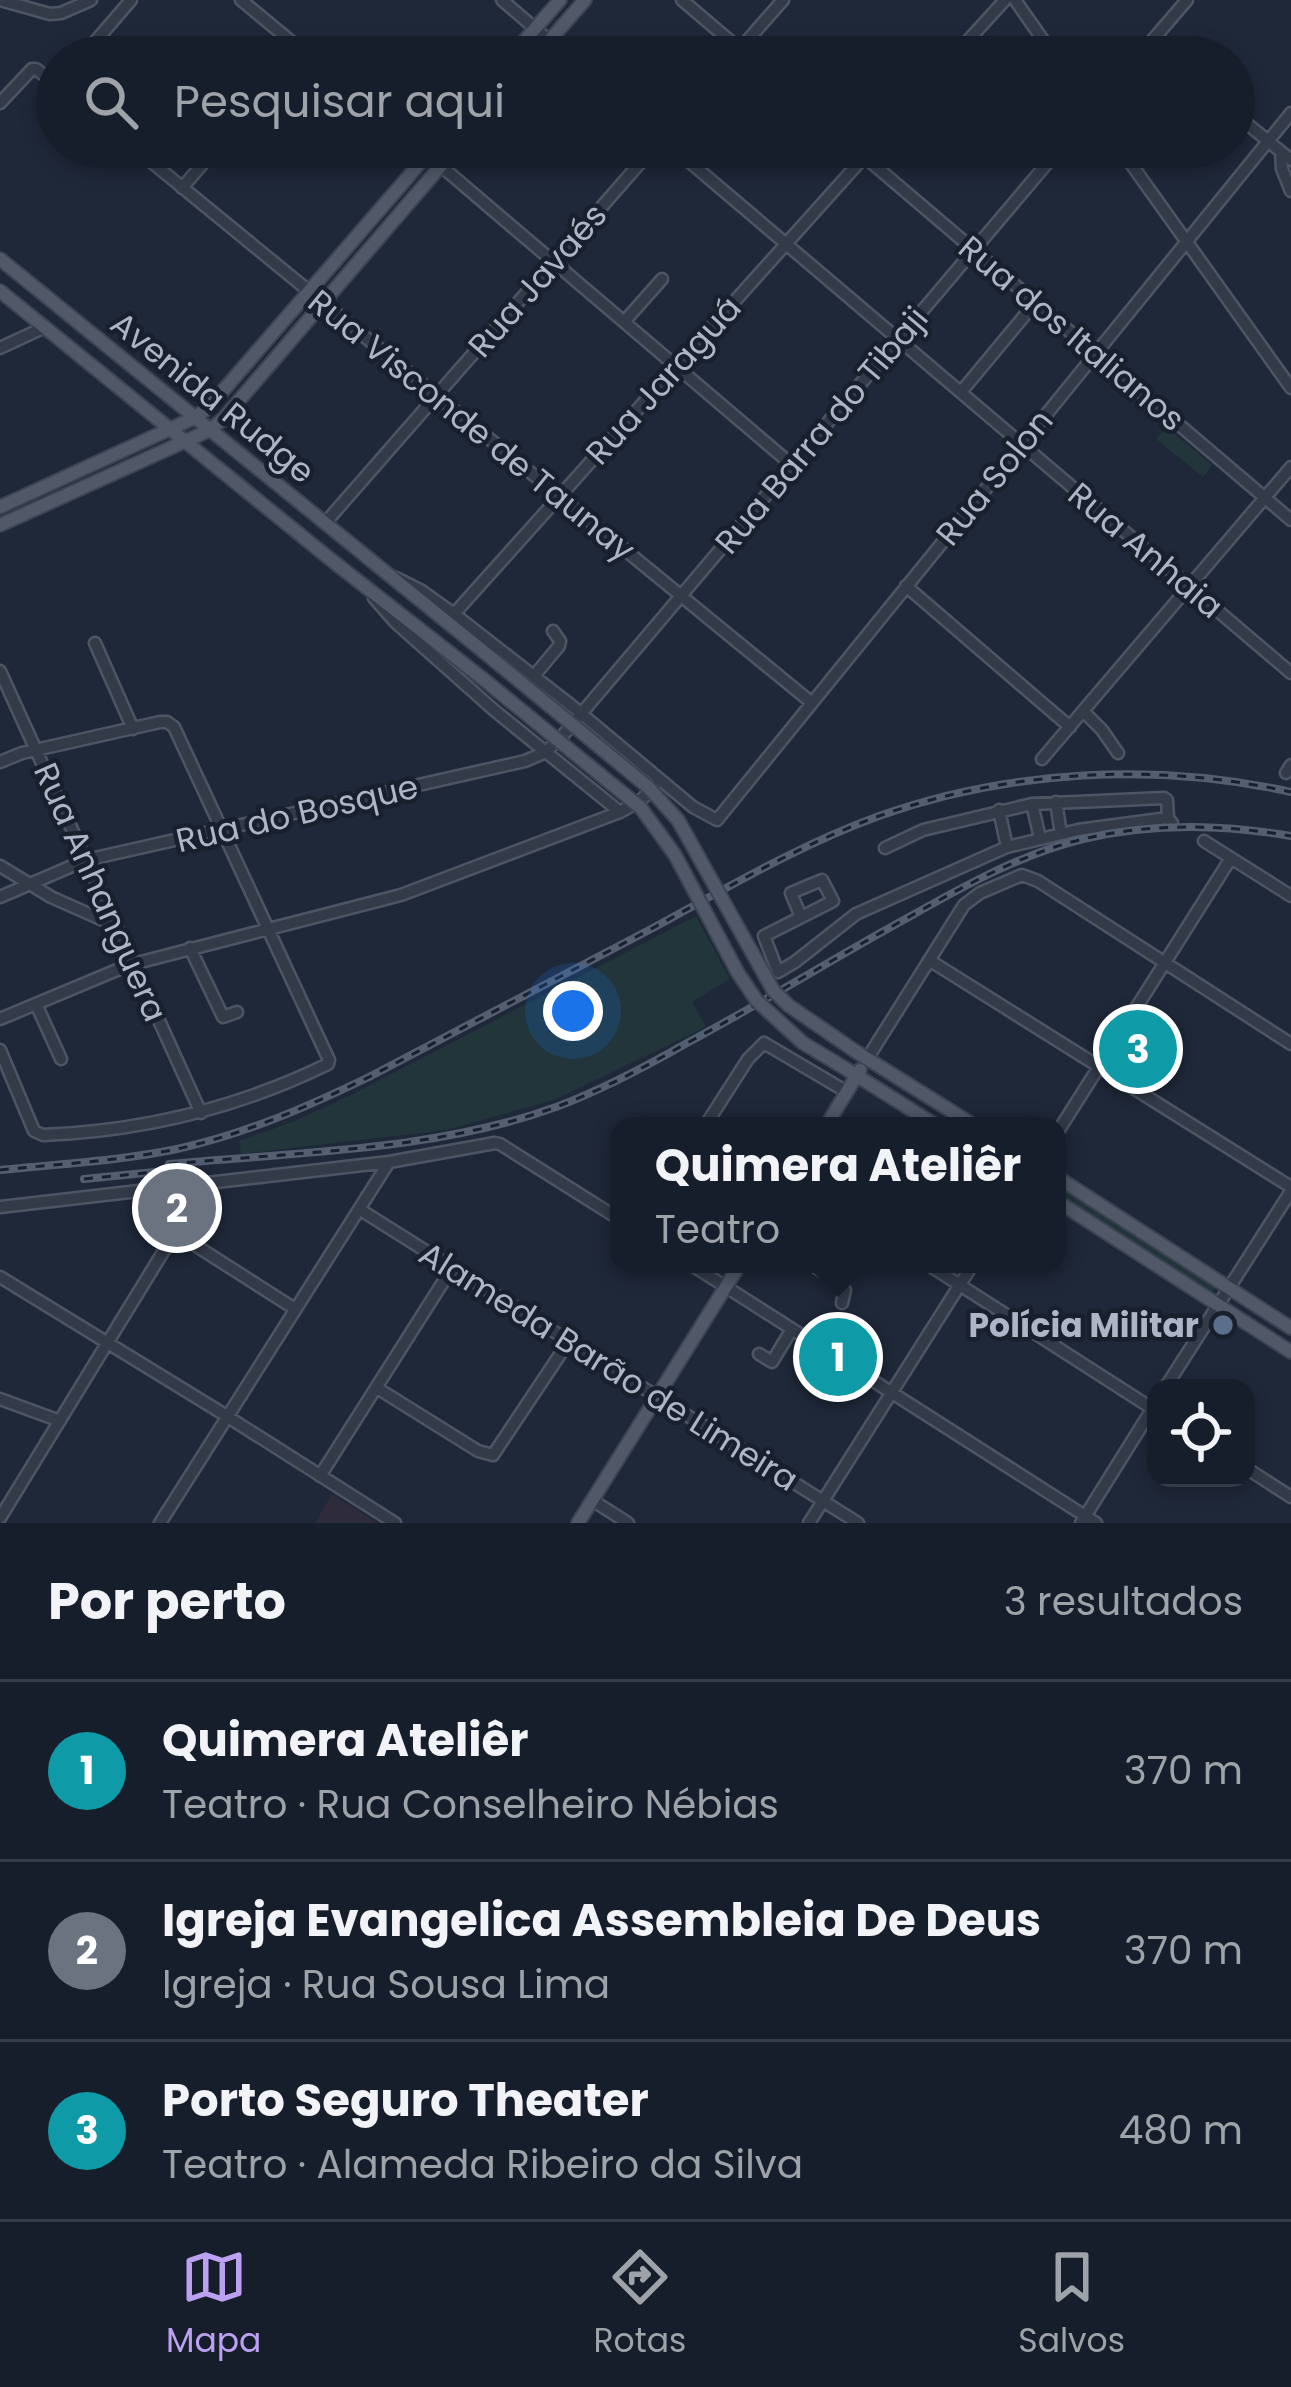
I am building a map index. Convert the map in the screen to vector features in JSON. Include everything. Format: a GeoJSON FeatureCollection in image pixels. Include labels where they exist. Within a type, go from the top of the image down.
{"type":"FeatureCollection","features":[{"type":"Feature","properties":{"kind":"main road"},"geometry":{"type":"LineString","coordinates":[[528,36],[560,0]]}},
{"type":"Feature","properties":{"kind":"main road"},"geometry":{"type":"LineString","coordinates":[[553,36],[584,0]]}},
{"type":"Feature","properties":{"kind":"main road"},"geometry":{"type":"LineString","coordinates":[[0,507],[194,418],[224,392],[411,168]]}},
{"type":"Feature","properties":{"kind":"main road"},"geometry":{"type":"LineString","coordinates":[[0,525],[210,430],[439,168]]}},
{"type":"Feature","properties":{"kind":"main road","name":"Avenida Rudge"},"geometry":{"type":"LineString","coordinates":[[0,259],[648,787],[678,820],[773,990],[800,1014],[961,1117]]}},
{"type":"Feature","properties":{"kind":"main road","name":"Avenida Rudge"},"geometry":{"type":"LineString","coordinates":[[0,291],[641,808],[675,855],[757,1001],[803,1043],[922,1117]]}},
{"type":"Feature","properties":{"kind":"main road"},"geometry":{"type":"LineString","coordinates":[[832,1117],[856,1076],[861,1055]]}},
{"type":"Feature","properties":{"kind":"main road"},"geometry":{"type":"LineString","coordinates":[[1066,1184],[1291,1328]]}},
{"type":"Feature","properties":{"kind":"main road"},"geometry":{"type":"LineString","coordinates":[[1066,1207],[1291,1352]]}},
{"type":"Feature","properties":{"kind":"main road"},"geometry":{"type":"LineString","coordinates":[[578,1523],[734,1273]]}},
{"type":"Feature","properties":{"kind":"street"},"geometry":{"type":"LineString","coordinates":[[0,0],[50,14],[91,0]]}},
{"type":"Feature","properties":{"kind":"street"},"geometry":{"type":"LineString","coordinates":[[100,36],[131,0]]}},
{"type":"Feature","properties":{"kind":"street"},"geometry":{"type":"LineString","coordinates":[[241,0],[281,36]]}},
{"type":"Feature","properties":{"kind":"street"},"geometry":{"type":"LineString","coordinates":[[502,0],[544,36]]}},
{"type":"Feature","properties":{"kind":"street"},"geometry":{"type":"LineString","coordinates":[[682,0],[721,36]]}},
{"type":"Feature","properties":{"kind":"street"},"geometry":{"type":"LineString","coordinates":[[755,36],[783,0]]}},
{"type":"Feature","properties":{"kind":"street"},"geometry":{"type":"LineString","coordinates":[[972,36],[1005,0]]}},
{"type":"Feature","properties":{"kind":"street"},"geometry":{"type":"LineString","coordinates":[[1015,0],[1040,36]]}},
{"type":"Feature","properties":{"kind":"street"},"geometry":{"type":"LineString","coordinates":[[1157,36],[1187,0]]}},
{"type":"Feature","properties":{"kind":"street"},"geometry":{"type":"LineString","coordinates":[[0,103],[36,69]]}},
{"type":"Feature","properties":{"kind":"street","name":"Rua Solon"},"geometry":{"type":"LineString","coordinates":[[1255,157],[1291,113]]}},
{"type":"Feature","properties":{"kind":"street"},"geometry":{"type":"LineString","coordinates":[[1255,130],[1286,156],[1282,169],[1291,191]]}},
{"type":"Feature","properties":{"kind":"street","name":"Rua Visconde de Taunay"},"geometry":{"type":"LineString","coordinates":[[158,168],[812,703]]}},
{"type":"Feature","properties":{"kind":"street"},"geometry":{"type":"LineString","coordinates":[[182,188],[199,168]]}},
{"type":"Feature","properties":{"kind":"street"},"geometry":{"type":"LineString","coordinates":[[443,168],[792,465]]}},
{"type":"Feature","properties":{"kind":"street","name":"Rua Javaés"},"geometry":{"type":"LineString","coordinates":[[326,522],[636,168]]}},
{"type":"Feature","properties":{"kind":"street","name":"Rua Anhaia"},"geometry":{"type":"LineString","coordinates":[[697,168],[1291,673]]}},
{"type":"Feature","properties":{"kind":"street","name":"Rua Jaraguá"},"geometry":{"type":"LineString","coordinates":[[454,614],[853,168]]}},
{"type":"Feature","properties":{"kind":"street","name":"Rua dos Italianos"},"geometry":{"type":"LineString","coordinates":[[885,168],[1035,303],[1291,520]]}},
{"type":"Feature","properties":{"kind":"street","name":"Rua Barra do Tibaji"},"geometry":{"type":"LineString","coordinates":[[581,713],[1043,168]]}},
{"type":"Feature","properties":{"kind":"street"},"geometry":{"type":"LineString","coordinates":[[1133,168],[1291,388]]}},
{"type":"Feature","properties":{"kind":"street","name":"Rua Solon"},"geometry":{"type":"LineString","coordinates":[[693,807],[713,820],[722,816],[1246,168]]}},
{"type":"Feature","properties":{"kind":"street"},"geometry":{"type":"LineString","coordinates":[[624,322],[662,279]]}},
{"type":"Feature","properties":{"kind":"street"},"geometry":{"type":"LineString","coordinates":[[961,392],[1035,303]]}},
{"type":"Feature","properties":{"kind":"street"},"geometry":{"type":"LineString","coordinates":[[0,348],[45,327]]}},
{"type":"Feature","properties":{"kind":"street"},"geometry":{"type":"LineString","coordinates":[[1042,759],[1291,466]]}},
{"type":"Feature","properties":{"kind":"street","name":"Avenida Rudge"},"geometry":{"type":"LineString","coordinates":[[393,577],[415,586],[454,614],[693,807]]}},
{"type":"Feature","properties":{"kind":"street","name":"Avenida Rudge"},"geometry":{"type":"LineString","coordinates":[[366,586],[397,623],[495,711],[620,812]]}},
{"type":"Feature","properties":{"kind":"street"},"geometry":{"type":"LineString","coordinates":[[906,586],[1070,727]]}},
{"type":"Feature","properties":{"kind":"street"},"geometry":{"type":"LineString","coordinates":[[534,676],[560,643],[553,631]]}},
{"type":"Feature","properties":{"kind":"street"},"geometry":{"type":"LineString","coordinates":[[95,643],[133,728]]}},
{"type":"Feature","properties":{"kind":"street","name":"Rua Anhanguera"},"geometry":{"type":"LineString","coordinates":[[0,670],[201,1113]]}},
{"type":"Feature","properties":{"kind":"street"},"geometry":{"type":"LineString","coordinates":[[1084,712],[1118,753]]}},
{"type":"Feature","properties":{"kind":"street"},"geometry":{"type":"LineString","coordinates":[[546,752],[581,713]]}},
{"type":"Feature","properties":{"kind":"street"},"geometry":{"type":"LineString","coordinates":[[0,762],[133,728],[170,724],[329,1060],[241,1101],[201,1113],[43,1135],[35,1133],[0,1050]]}},
{"type":"Feature","properties":{"kind":"street","name":"Rua do Bosque"},"geometry":{"type":"LineString","coordinates":[[0,897],[86,860],[525,761],[546,752]]}},
{"type":"Feature","properties":{"kind":"street"},"geometry":{"type":"LineString","coordinates":[[0,1019],[133,963],[411,892],[620,812],[662,780]]}},
{"type":"Feature","properties":{"kind":"street"},"geometry":{"type":"LineString","coordinates":[[1112,798],[1116,824]]}},
{"type":"Feature","properties":{"kind":"street"},"geometry":{"type":"LineString","coordinates":[[1130,798],[1132,821]]}},
{"type":"Feature","properties":{"kind":"street"},"geometry":{"type":"LineString","coordinates":[[801,917],[764,936],[778,972],[856,914],[1006,847],[1100,826],[1170,820],[1164,798],[1032,804],[922,830],[885,848]]}},
{"type":"Feature","properties":{"kind":"street"},"geometry":{"type":"LineString","coordinates":[[1095,799],[1100,826]]}},
{"type":"Feature","properties":{"kind":"street"},"geometry":{"type":"LineString","coordinates":[[1150,799],[1153,819]]}},
{"type":"Feature","properties":{"kind":"street"},"geometry":{"type":"LineString","coordinates":[[1073,801],[1078,830]]}},
{"type":"Feature","properties":{"kind":"street"},"geometry":{"type":"LineString","coordinates":[[1056,802],[1061,834]]}},
{"type":"Feature","properties":{"kind":"street"},"geometry":{"type":"LineString","coordinates":[[1032,804],[1040,838]]}},
{"type":"Feature","properties":{"kind":"street"},"geometry":{"type":"LineString","coordinates":[[999,810],[1006,847]]}},
{"type":"Feature","properties":{"kind":"street"},"geometry":{"type":"LineString","coordinates":[[1204,841],[1291,896]]}},
{"type":"Feature","properties":{"kind":"street"},"geometry":{"type":"LineString","coordinates":[[1066,1119],[1231,858]]}},
{"type":"Feature","properties":{"kind":"street"},"geometry":{"type":"LineString","coordinates":[[0,866],[51,897],[116,926]]}},
{"type":"Feature","properties":{"kind":"street"},"geometry":{"type":"LineString","coordinates":[[51,897],[45,884],[53,873]]}},
{"type":"Feature","properties":{"kind":"street"},"geometry":{"type":"LineString","coordinates":[[861,1055],[964,905],[980,892],[1022,875],[1291,1044]]}},
{"type":"Feature","properties":{"kind":"street"},"geometry":{"type":"LineString","coordinates":[[190,948],[223,1017],[237,1012]]}},
{"type":"Feature","properties":{"kind":"street"},"geometry":{"type":"LineString","coordinates":[[929,960],[1291,1189],[1171,1379]]}},
{"type":"Feature","properties":{"kind":"street"},"geometry":{"type":"LineString","coordinates":[[36,1004],[61,1059]]}},
{"type":"Feature","properties":{"kind":"street"},"geometry":{"type":"LineString","coordinates":[[713,1117],[762,1044],[847,1092]]}},
{"type":"Feature","properties":{"kind":"street"},"geometry":{"type":"LineString","coordinates":[[0,1207],[389,1162],[500,1144],[610,1213]]}},
{"type":"Feature","properties":{"kind":"street"},"geometry":{"type":"LineString","coordinates":[[160,1523],[389,1162]]}},
{"type":"Feature","properties":{"kind":"street"},"geometry":{"type":"LineString","coordinates":[[0,1518],[206,1183]]}},
{"type":"Feature","properties":{"kind":"street","name":"Alameda Barão de Limeira"},"geometry":{"type":"LineString","coordinates":[[359,1209],[858,1523]]}},
{"type":"Feature","properties":{"kind":"street"},"geometry":{"type":"LineString","coordinates":[[176,1233],[295,1309]]}},
{"type":"Feature","properties":{"kind":"street"},"geometry":{"type":"LineString","coordinates":[[320,1476],[452,1268]]}},
{"type":"Feature","properties":{"kind":"street"},"geometry":{"type":"LineString","coordinates":[[704,1273],[1087,1521],[1147,1420]]}},
{"type":"Feature","properties":{"kind":"street"},"geometry":{"type":"LineString","coordinates":[[824,1273],[842,1285],[842,1303]]}},
{"type":"Feature","properties":{"kind":"street"},"geometry":{"type":"LineString","coordinates":[[941,1273],[1147,1402]]}},
{"type":"Feature","properties":{"kind":"street"},"geometry":{"type":"LineString","coordinates":[[809,1523],[967,1273]]}},
{"type":"Feature","properties":{"kind":"street"},"geometry":{"type":"LineString","coordinates":[[0,1277],[395,1523]]}},
{"type":"Feature","properties":{"kind":"street"},"geometry":{"type":"LineString","coordinates":[[761,1378],[792,1329]]}},
{"type":"Feature","properties":{"kind":"street"},"geometry":{"type":"LineString","coordinates":[[377,1388],[478,1451],[494,1455],[568,1342]]}},
{"type":"Feature","properties":{"kind":"street"},"geometry":{"type":"LineString","coordinates":[[759,1354],[772,1362]]}},
{"type":"Feature","properties":{"kind":"street"},"geometry":{"type":"LineString","coordinates":[[0,1399],[60,1421]]}},
{"type":"Feature","properties":{"kind":"street"},"geometry":{"type":"LineString","coordinates":[[1255,1474],[1291,1497]]}},
{"type":"Feature","properties":{"kind":"street"},"geometry":{"type":"LineString","coordinates":[[592,1500],[628,1523]]}},
{"type":"Feature","properties":{"kind":"shaded area"},"geometry":{"type":"Polygon","coordinates":[[[332,1494],[346,1503],[378,1523],[315,1523],[332,1494]]]}},
{"type":"Feature","properties":{"kind":"green space"},"geometry":{"type":"Polygon","coordinates":[[[1166,427],[1212,465],[1203,477],[1156,439],[1166,427]]]}},
{"type":"Feature","properties":{"kind":"green space"},"geometry":{"type":"Polygon","coordinates":[[[696,916],[730,979],[692,1002],[706,1027],[554,1100],[446,1130],[241,1154],[239,1141],[347,1097],[696,916]]]}},
{"type":"Feature","properties":{"kind":"green space"},"geometry":{"type":"Polygon","coordinates":[[[1066,1192],[1215,1288],[1211,1293],[1066,1202],[1066,1192]]]}},
{"type":"Feature","properties":{"kind":"railway"},"geometry":{"type":"LineString","coordinates":[[0,1170],[155,1153],[275,1119],[369,1077],[791,854],[879,816],[928,801],[1031,780],[1136,774],[1291,792]]}},
{"type":"Feature","properties":{"kind":"railway"},"geometry":{"type":"LineString","coordinates":[[169,1164],[414,1141],[510,1122],[556,1107],[655,1061],[972,883],[1060,845],[1161,828],[1213,827],[1291,836]]}},
{"type":"Feature","properties":{"kind":"railway"},"geometry":{"type":"LineString","coordinates":[[84,1179],[185,1169]]}},
{"type":"Feature","properties":{"kind":"place","name":"Porto Seguro Theater"},"geometry":{"type":"Point","coordinates":[1138,1049]}},
{"type":"Feature","properties":{"kind":"place","name":"Igreja Evangelica Assembleia De Deus"},"geometry":{"type":"Point","coordinates":[177,1208]}},
{"type":"Feature","properties":{"kind":"place","name":"Polícia Militar"},"geometry":{"type":"Point","coordinates":[1223,1325]}},
{"type":"Feature","properties":{"kind":"place","name":"Quimera Ateliêr"},"geometry":{"type":"Point","coordinates":[838,1357]}}]}
